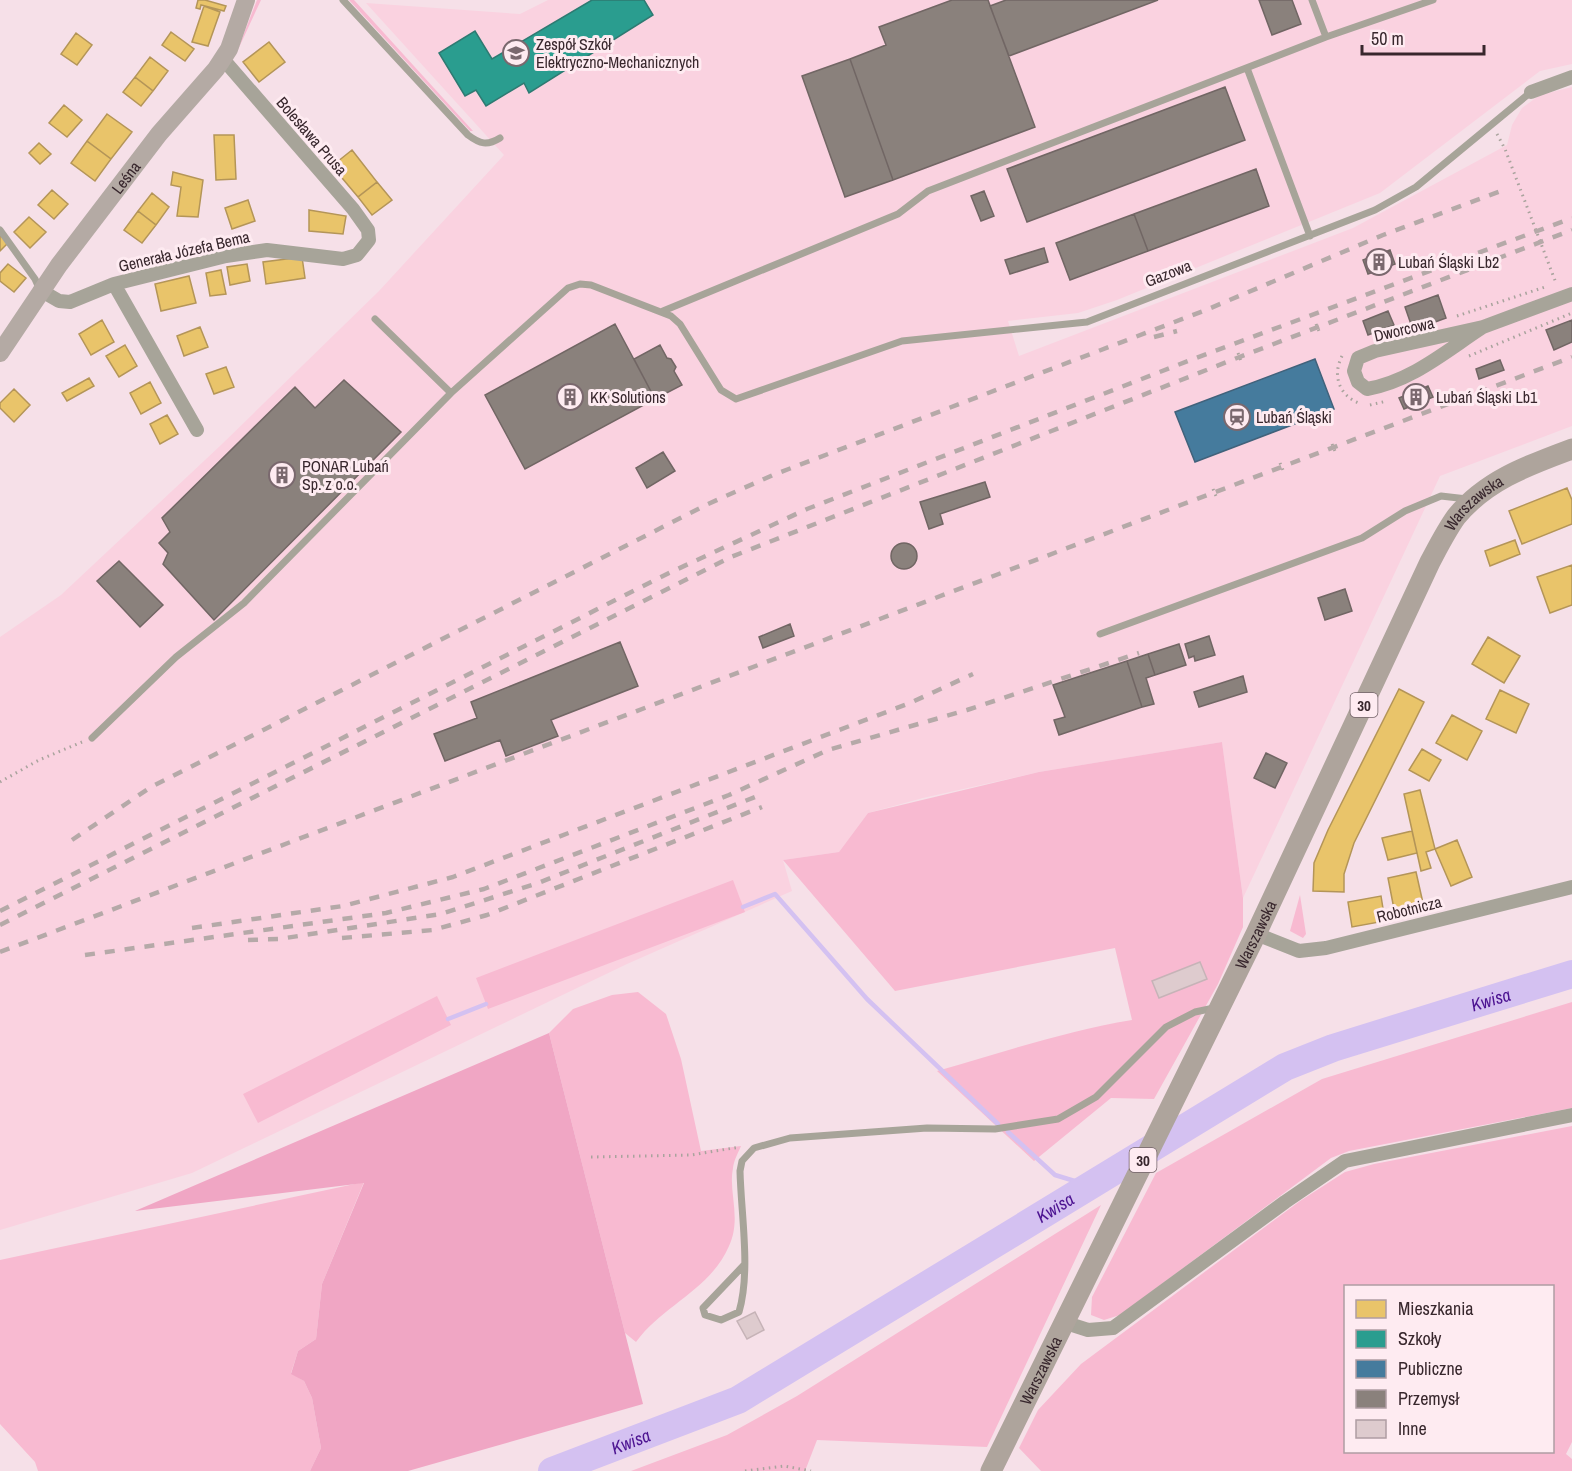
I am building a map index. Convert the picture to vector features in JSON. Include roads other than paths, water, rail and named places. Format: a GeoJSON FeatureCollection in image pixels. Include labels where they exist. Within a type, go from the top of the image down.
{"type":"FeatureCollection","features":[{"type":"Feature","properties":{"kind":"main road","name":"Leśna"},"geometry":{"type":"LineString","coordinates":[[0,353],[40,290],[159,134],[223,59],[246,0]]}},
{"type":"Feature","properties":{"kind":"main road","name":"Warszawska"},"geometry":{"type":"LineString","coordinates":[[991,1471],[1256,933],[1430,562],[1456,518],[1472,500],[1496,482],[1572,449]]}},
{"type":"Feature","properties":{"kind":"street","name":"Bolesława Prusa"},"geometry":{"type":"LineString","coordinates":[[223,59],[358,214],[368,230],[369,240]]}},
{"type":"Feature","properties":{"kind":"street","name":"Gazowa"},"geometry":{"type":"LineString","coordinates":[[1531,92],[1572,77]]}},
{"type":"Feature","properties":{"kind":"street","name":"Generała Józefa Bema"},"geometry":{"type":"LineString","coordinates":[[40,290],[59,301],[70,302],[114,284],[226,256],[267,250],[343,259],[357,255],[369,240]]}},
{"type":"Feature","properties":{"kind":"street"},"geometry":{"type":"LineString","coordinates":[[114,284],[197,430]]}},
{"type":"Feature","properties":{"kind":"street","name":"Dworcowa"},"geometry":{"type":"LineString","coordinates":[[1484,327],[1417,372],[1385,386],[1367,389],[1358,382],[1354,371],[1358,358],[1375,351],[1484,327],[1572,294]]}},
{"type":"Feature","properties":{"kind":"street","name":"Robotnicza"},"geometry":{"type":"LineString","coordinates":[[1256,933],[1299,951],[1326,948],[1572,887]]}},
{"type":"Feature","properties":{"kind":"street"},"geometry":{"type":"LineString","coordinates":[[1063,1322],[1088,1330],[1113,1328],[1293,1196],[1345,1161],[1572,1115]]}},
{"type":"Feature","properties":{"kind":"lane"},"geometry":{"type":"LineString","coordinates":[[343,0],[468,135],[480,144],[491,143],[500,138]]}},
{"type":"Feature","properties":{"kind":"lane"},"geometry":{"type":"LineString","coordinates":[[1312,0],[1326,37]]}},
{"type":"Feature","properties":{"kind":"lane"},"geometry":{"type":"LineString","coordinates":[[92,738],[176,657],[244,603],[451,393],[574,285],[591,285],[663,311],[898,214],[928,191],[1326,37],[1433,0]]}},
{"type":"Feature","properties":{"kind":"lane"},"geometry":{"type":"LineString","coordinates":[[1247,68],[1310,236]]}},
{"type":"Feature","properties":{"kind":"lane","name":"Gazowa"},"geometry":{"type":"LineString","coordinates":[[663,311],[680,324],[721,390],[736,399],[902,341],[1087,322],[1375,210],[1416,187],[1531,92]]}},
{"type":"Feature","properties":{"kind":"lane"},"geometry":{"type":"LineString","coordinates":[[0,230],[35,279],[40,290]]}},
{"type":"Feature","properties":{"kind":"lane"},"geometry":{"type":"LineString","coordinates":[[375,319],[451,393]]}},
{"type":"Feature","properties":{"kind":"lane"},"geometry":{"type":"LineString","coordinates":[[1100,634],[1362,538],[1405,511],[1441,495],[1472,500]]}},
{"type":"Feature","properties":{"kind":"lane"},"geometry":{"type":"LineString","coordinates":[[744,1265],[703,1308],[705,1315],[721,1320],[739,1312],[744,1294],[744,1265],[740,1171],[747,1154],[763,1144],[807,1135],[927,1128],[995,1130],[1049,1121],[1068,1114],[1096,1097],[1166,1027],[1195,1012],[1217,1012]]}},
{"type":"Feature","properties":{"kind":"waterway"},"geometry":{"type":"LineString","coordinates":[[743,907],[775,894],[867,999],[998,1124]]}},
{"type":"Feature","properties":{"kind":"waterway","name":"Kwisa"},"geometry":{"type":"LineString","coordinates":[[552,1471],[738,1400],[1285,1067],[1333,1048],[1572,974]]}},
{"type":"Feature","properties":{"kind":"waterway"},"geometry":{"type":"LineString","coordinates":[[448,1019],[486,1004]]}},
{"type":"Feature","properties":{"kind":"waterway"},"geometry":{"type":"LineString","coordinates":[[1008,1132],[1055,1175],[1091,1186]]}},
{"type":"Feature","properties":{"kind":"railway"},"geometry":{"type":"LineString","coordinates":[[72,840],[151,787],[708,504],[773,475],[1206,310],[1383,235],[1501,191]]}},
{"type":"Feature","properties":{"kind":"railway"},"geometry":{"type":"LineString","coordinates":[[0,911],[669,573],[807,509],[1188,361],[1572,218]]}},
{"type":"Feature","properties":{"kind":"railway"},"geometry":{"type":"LineString","coordinates":[[0,925],[731,557],[1237,358],[1572,230]]}},
{"type":"Feature","properties":{"kind":"railway"},"geometry":{"type":"LineString","coordinates":[[1154,337],[1177,331]]}},
{"type":"Feature","properties":{"kind":"railway"},"geometry":{"type":"LineString","coordinates":[[0,952],[1572,357]]}},
{"type":"Feature","properties":{"kind":"railway"},"geometry":{"type":"LineString","coordinates":[[85,955],[386,913],[484,889],[729,795],[828,750],[967,710],[1139,653]]}},
{"type":"Feature","properties":{"kind":"railway"},"geometry":{"type":"LineString","coordinates":[[192,928],[343,906],[453,877],[910,703],[973,674]]}},
{"type":"Feature","properties":{"kind":"railway"},"geometry":{"type":"LineString","coordinates":[[248,940],[279,939],[441,914],[538,883],[760,795]]}},
{"type":"Feature","properties":{"kind":"railway"},"geometry":{"type":"LineString","coordinates":[[342,938],[433,930],[487,915],[762,807]]}},
{"type":"Feature","properties":{"kind":"place","name":"Zespół Szkół Elektryczno-Mechanicznych"},"geometry":{"type":"Point","coordinates":[516,53]}},
{"type":"Feature","properties":{"kind":"place","name":"Lubań Śląski Lb2"},"geometry":{"type":"Point","coordinates":[1379,262]}},
{"type":"Feature","properties":{"kind":"place","name":"KK Solutions"},"geometry":{"type":"Point","coordinates":[570,397]}},
{"type":"Feature","properties":{"kind":"place","name":"Lubań Śląski Lb1"},"geometry":{"type":"Point","coordinates":[1416,397]}},
{"type":"Feature","properties":{"kind":"place","name":"Lubań Śląski"},"geometry":{"type":"Point","coordinates":[1237,417]}},
{"type":"Feature","properties":{"kind":"place","name":"PONAR Lubań Sp. z o.o."},"geometry":{"type":"Point","coordinates":[282,475]}}]}
